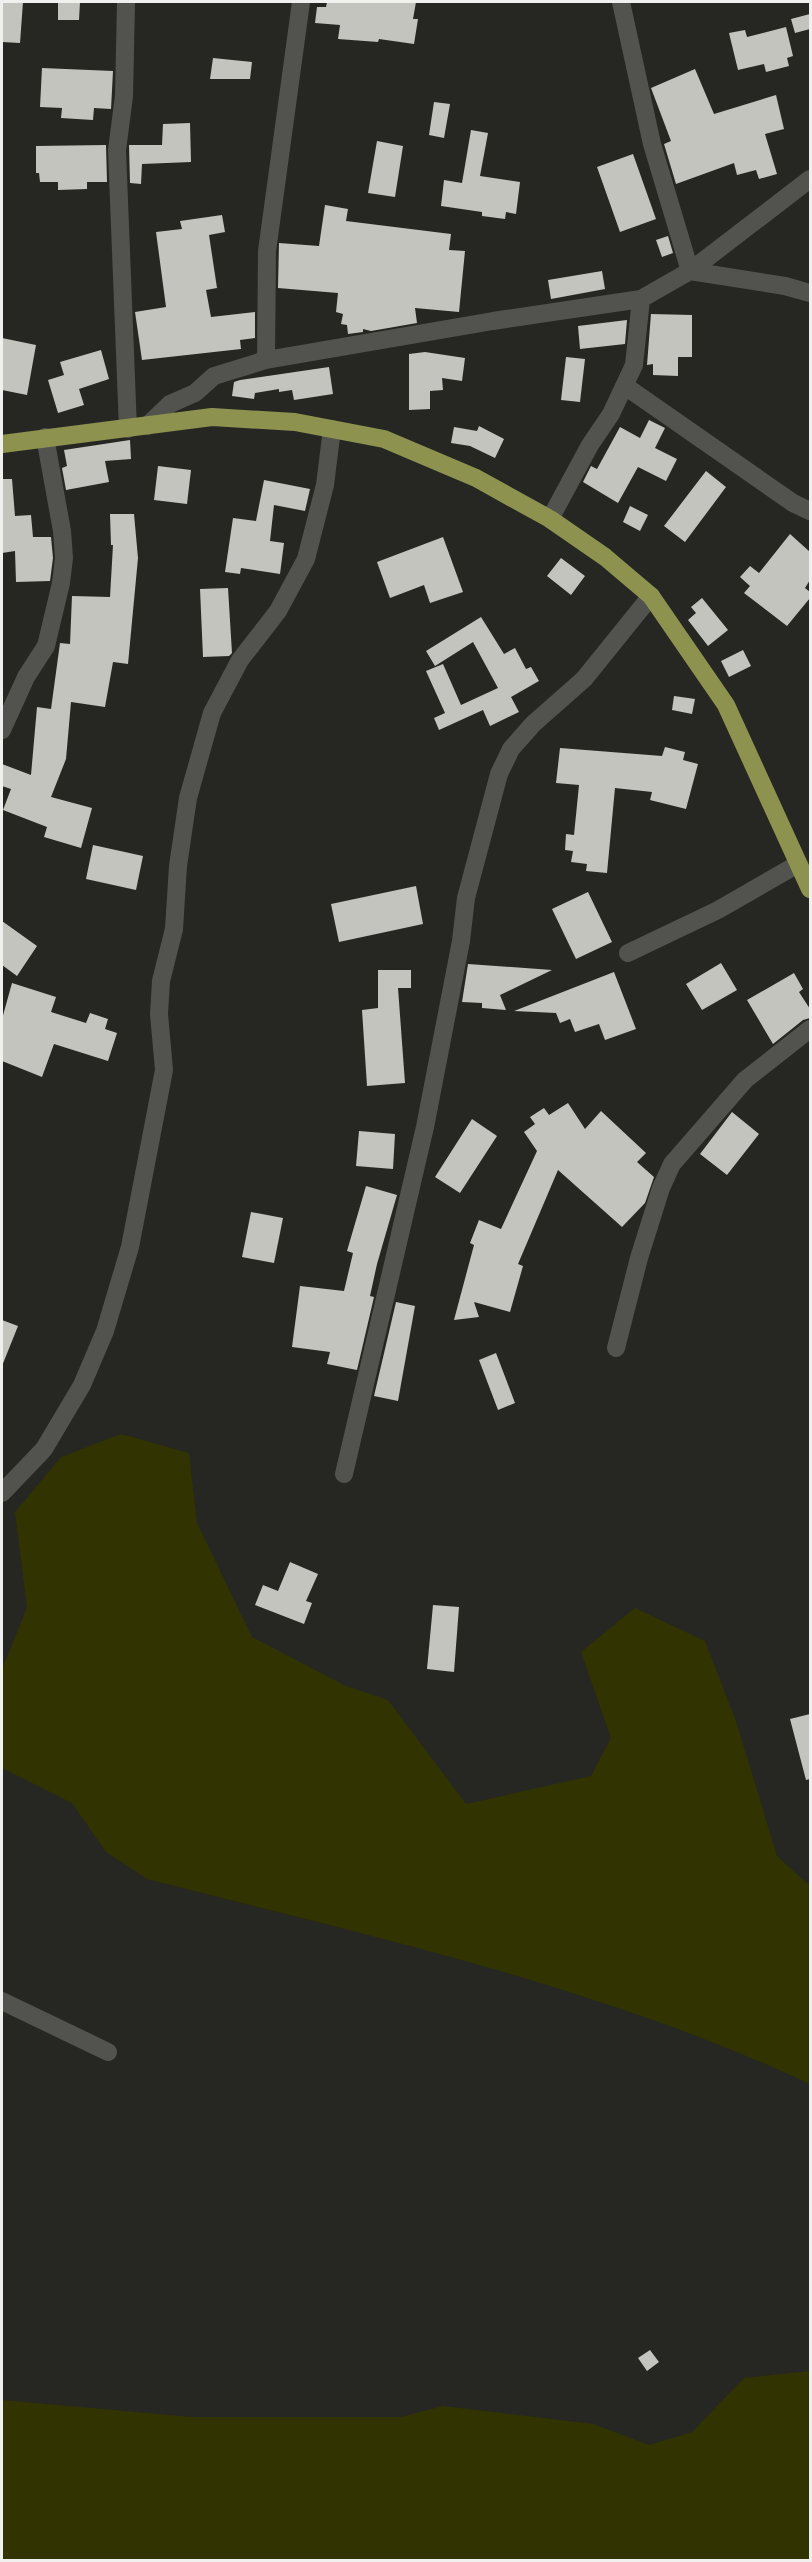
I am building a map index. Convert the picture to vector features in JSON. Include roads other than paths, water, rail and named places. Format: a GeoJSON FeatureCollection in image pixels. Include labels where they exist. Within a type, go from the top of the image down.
{"type":"FeatureCollection","features":[{"type":"Feature","properties":{"kind":"main road"},"geometry":{"type":"LineString","coordinates":[[2,444],[212,417],[295,422],[394,444],[476,478],[550,519],[605,557],[651,596],[726,705],[810,889]]}},
{"type":"Feature","properties":{"kind":"street"},"geometry":{"type":"LineString","coordinates":[[126,2],[124,96],[117,150],[128,429]]}},
{"type":"Feature","properties":{"kind":"street"},"geometry":{"type":"LineString","coordinates":[[267,360],[267,251],[301,2]]}},
{"type":"Feature","properties":{"kind":"street"},"geometry":{"type":"LineString","coordinates":[[621,2],[652,144],[690,271]]}},
{"type":"Feature","properties":{"kind":"street"},"geometry":{"type":"LineString","coordinates":[[147,426],[170,404],[195,393],[214,376],[267,360],[493,321],[641,299],[690,271],[810,179]]}},
{"type":"Feature","properties":{"kind":"street"},"geometry":{"type":"LineString","coordinates":[[690,271],[785,285],[810,293]]}},
{"type":"Feature","properties":{"kind":"street"},"geometry":{"type":"LineString","coordinates":[[550,519],[625,386],[634,365],[641,299]]}},
{"type":"Feature","properties":{"kind":"street"},"geometry":{"type":"LineString","coordinates":[[625,386],[793,503],[810,511]]}},
{"type":"Feature","properties":{"kind":"street"},"geometry":{"type":"LineString","coordinates":[[2,1493],[44,1449],[81,1385],[105,1332],[130,1247],[164,1070],[159,1014],[161,981],[174,929],[178,866],[188,798],[212,712],[240,660],[278,611],[306,559],[325,484],[332,429]]}},
{"type":"Feature","properties":{"kind":"street"},"geometry":{"type":"LineString","coordinates":[[2,730],[26,676],[46,646],[63,567],[62,531],[45,437]]}},
{"type":"Feature","properties":{"kind":"street"},"geometry":{"type":"LineString","coordinates":[[344,1474],[425,1127],[461,941],[466,898],[499,774],[511,749],[533,724],[584,679],[651,596]]}},
{"type":"Feature","properties":{"kind":"street"},"geometry":{"type":"LineString","coordinates":[[628,953],[718,910],[798,864]]}},
{"type":"Feature","properties":{"kind":"street"},"geometry":{"type":"LineString","coordinates":[[616,1348],[639,1258],[661,1188],[672,1164],[745,1080],[810,1029]]}},
{"type":"Feature","properties":{"kind":"street"},"geometry":{"type":"LineString","coordinates":[[2,2001],[108,2052]]}}]}
